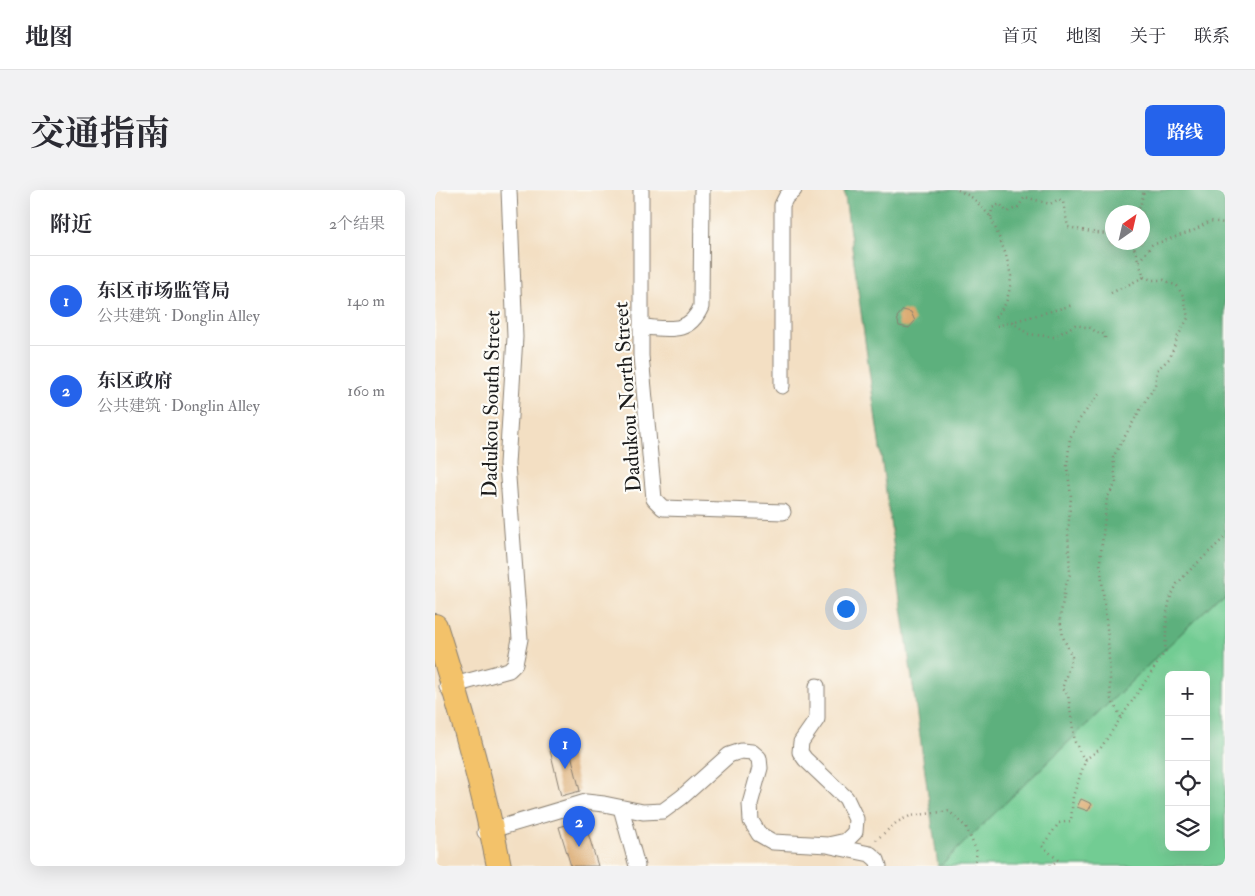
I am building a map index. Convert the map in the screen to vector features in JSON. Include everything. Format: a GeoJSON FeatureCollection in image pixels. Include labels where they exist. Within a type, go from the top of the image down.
{"type":"FeatureCollection","features":[{"type":"Feature","properties":{"kind":"main road"},"geometry":{"type":"LineString","coordinates":[[435,626],[449,686],[499,866]]}},
{"type":"Feature","properties":{"kind":"main road"},"geometry":{"type":"LineString","coordinates":[[435,661],[449,686]]}},
{"type":"Feature","properties":{"kind":"main road"},"geometry":{"type":"LineString","coordinates":[[488,831],[491,866]]}},
{"type":"Feature","properties":{"kind":"street","name":"Dadukou South Street"},"geometry":{"type":"LineString","coordinates":[[449,686],[509,670],[515,664],[520,639],[507,464],[515,337],[509,190]]}},
{"type":"Feature","properties":{"kind":"street","name":"Dadukou North Street"},"geometry":{"type":"LineString","coordinates":[[641,190],[641,356],[654,499],[663,508],[783,512]]}},
{"type":"Feature","properties":{"kind":"street"},"geometry":{"type":"LineString","coordinates":[[641,326],[677,329],[689,324],[699,312],[701,307],[702,190]]}},
{"type":"Feature","properties":{"kind":"street"},"geometry":{"type":"LineString","coordinates":[[782,386],[782,205],[785,197],[794,190]]}},
{"type":"Feature","properties":{"kind":"street"},"geometry":{"type":"LineString","coordinates":[[817,686],[817,720],[801,742],[800,752],[846,798],[857,819],[855,832],[846,841],[828,845]]}},
{"type":"Feature","properties":{"kind":"street"},"geometry":{"type":"LineString","coordinates":[[488,831],[587,802],[643,812],[663,811],[729,756],[741,751],[753,752],[759,758],[761,768],[750,804],[751,821],[759,834],[773,842],[828,845],[870,854],[877,860],[879,866]]}},
{"type":"Feature","properties":{"kind":"street"},"geometry":{"type":"LineString","coordinates":[[621,808],[637,866]]}},
{"type":"Feature","properties":{"kind":"path"},"geometry":{"type":"LineString","coordinates":[[958,190],[973,198],[991,217],[1006,255],[1011,276],[1010,288],[1006,303],[994,319]]}},
{"type":"Feature","properties":{"kind":"path"},"geometry":{"type":"LineString","coordinates":[[1141,205],[1145,190]]}},
{"type":"Feature","properties":{"kind":"path"},"geometry":{"type":"LineString","coordinates":[[991,217],[992,208],[1000,204],[1007,212],[1018,207],[1025,197],[1050,204],[1059,199],[1063,202],[1068,227],[1105,234]]}},
{"type":"Feature","properties":{"kind":"path"},"geometry":{"type":"LineString","coordinates":[[1139,261],[1152,245],[1193,231],[1210,221],[1225,223]]}},
{"type":"Feature","properties":{"kind":"path"},"geometry":{"type":"LineString","coordinates":[[1135,250],[1144,278]]}},
{"type":"Feature","properties":{"kind":"path"},"geometry":{"type":"LineString","coordinates":[[1111,293],[1144,278],[1164,280],[1177,286],[1184,297],[1188,318],[1169,358],[1157,370],[1155,386],[1143,403],[1113,457],[1116,483],[1107,498],[1100,562],[1108,638],[1111,699],[1121,717]]}},
{"type":"Feature","properties":{"kind":"path"},"geometry":{"type":"LineString","coordinates":[[997,326],[1073,305]]}},
{"type":"Feature","properties":{"kind":"path"},"geometry":{"type":"LineString","coordinates":[[1012,322],[1028,334],[1054,337],[1075,325],[1091,328],[1097,333],[1105,335],[1105,340]]}},
{"type":"Feature","properties":{"kind":"path"},"geometry":{"type":"LineString","coordinates":[[1086,759],[1082,756],[1075,742],[1068,695],[1062,689],[1072,657],[1063,637],[1060,619],[1065,588],[1070,574],[1068,532],[1071,496],[1067,466],[1070,438],[1079,420],[1100,393]]}},
{"type":"Feature","properties":{"kind":"path"},"geometry":{"type":"LineString","coordinates":[[1050,866],[1058,860],[1042,846],[1059,823],[1071,821],[1073,796],[1086,759],[1100,750],[1165,652],[1167,613],[1170,599],[1177,584],[1225,537]]}},
{"type":"Feature","properties":{"kind":"path"},"geometry":{"type":"LineString","coordinates":[[862,852],[897,822],[910,816],[949,812],[966,827],[977,852],[975,866]]}},
{"type":"Feature","properties":{"kind":"green space"},"geometry":{"type":"Polygon","coordinates":[[[844,190],[1225,190],[1225,591],[938,866],[844,190]]]}},
{"type":"Feature","properties":{"kind":"green space"},"geometry":{"type":"Polygon","coordinates":[[[1225,591],[1225,866],[940,866],[1225,591]]]}},
{"type":"Feature","properties":{"kind":"building"},"geometry":{"type":"Polygon","coordinates":[[[903,310],[911,312],[915,321],[909,328],[899,326],[897,317],[903,310]]]}},
{"type":"Feature","properties":{"kind":"building"},"geometry":{"type":"Polygon","coordinates":[[[568,742],[580,791],[561,796],[549,746],[568,742]]]}},
{"type":"Feature","properties":{"kind":"building"},"geometry":{"type":"Polygon","coordinates":[[[1081,799],[1092,804],[1088,811],[1077,807],[1081,799]]]}},
{"type":"Feature","properties":{"kind":"building"},"geometry":{"type":"Polygon","coordinates":[[[584,820],[598,866],[571,866],[559,827],[584,820]]]}},
{"type":"Feature","properties":{"kind":"place","name":"东区市场监管局"},"geometry":{"type":"Point","coordinates":[565,769]}},
{"type":"Feature","properties":{"kind":"place","name":"东区政府"},"geometry":{"type":"Point","coordinates":[579,847]}}]}
